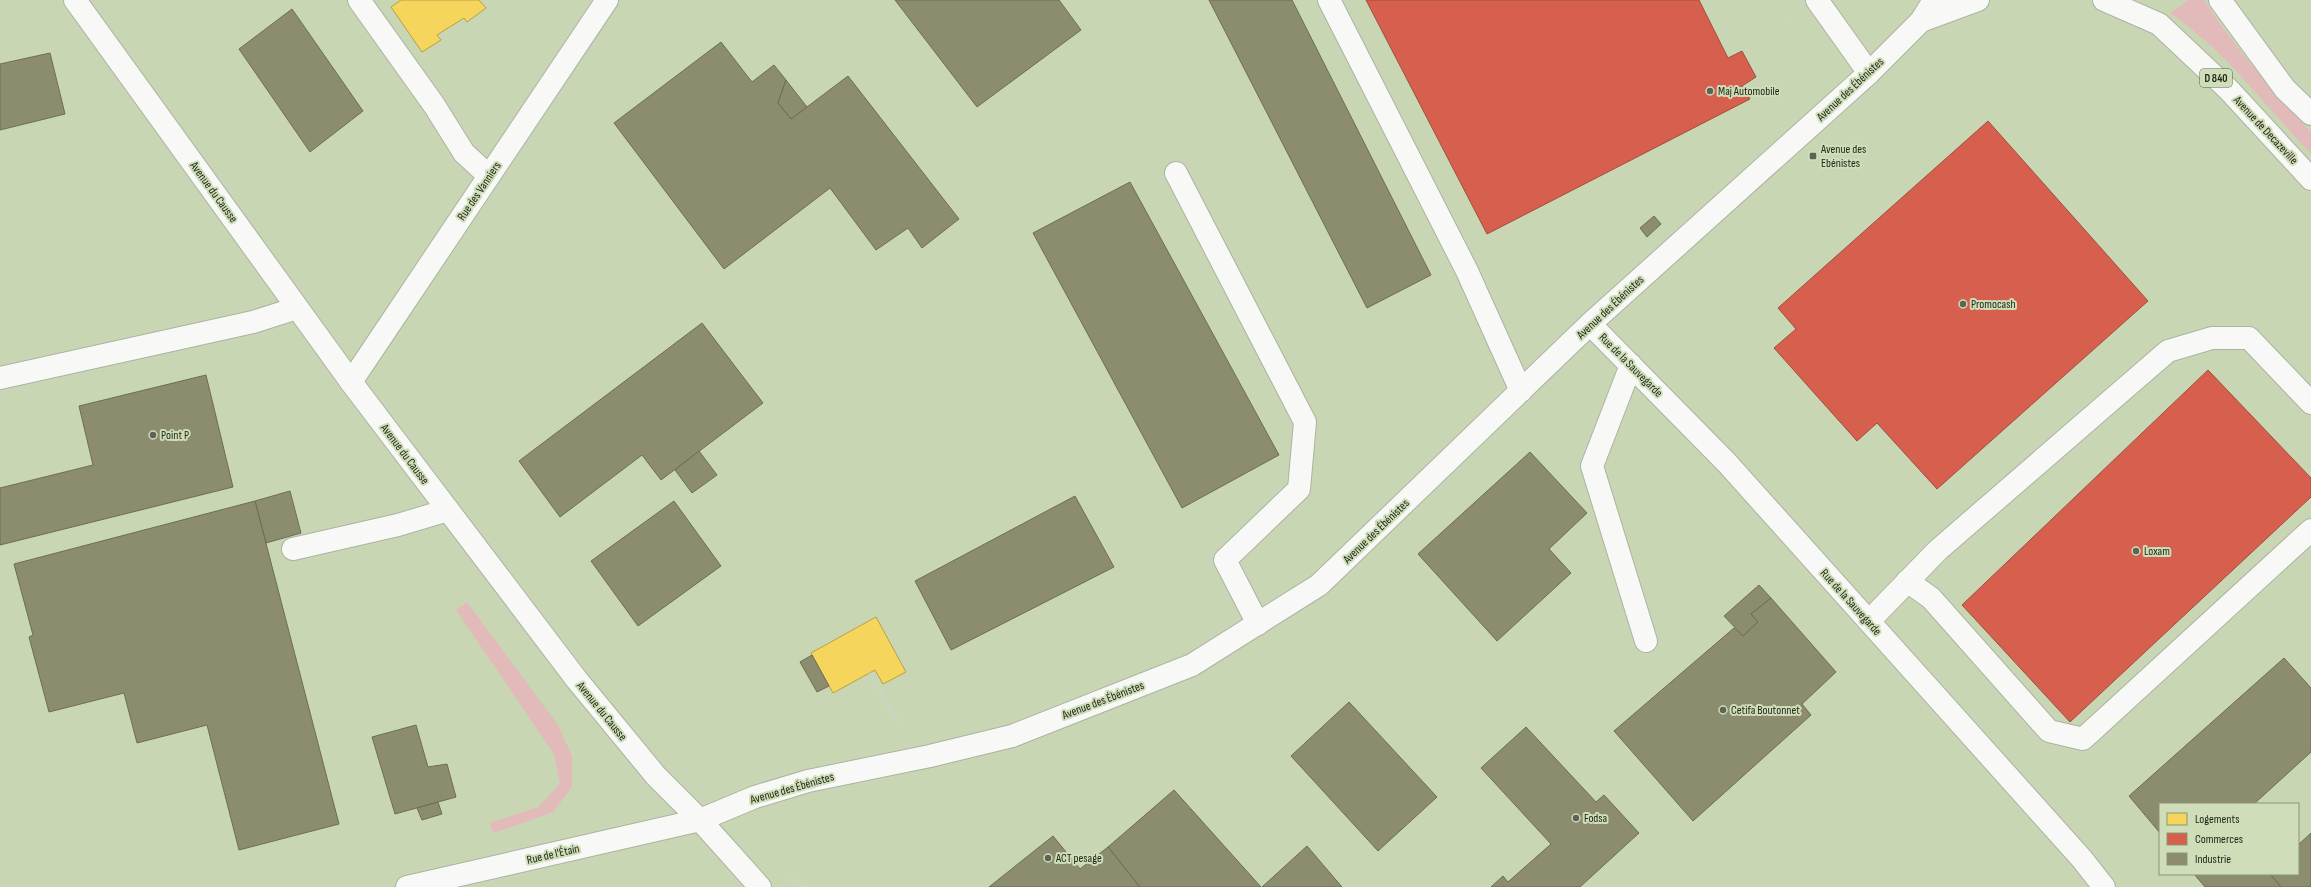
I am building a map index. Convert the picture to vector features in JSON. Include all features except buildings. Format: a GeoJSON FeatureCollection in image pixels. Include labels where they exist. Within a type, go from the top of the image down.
{"type":"FeatureCollection","features":[{"type":"Feature","properties":{"kind":"street","name":"Avenue du Causse"},"geometry":{"type":"LineString","coordinates":[[75,0],[351,382],[577,680],[656,776],[700,820],[760,887]]}},
{"type":"Feature","properties":{"kind":"street"},"geometry":{"type":"LineString","coordinates":[[359,0],[434,106],[464,153],[489,176]]}},
{"type":"Feature","properties":{"kind":"street","name":"Rue des Vanniers"},"geometry":{"type":"LineString","coordinates":[[351,382],[607,0]]}},
{"type":"Feature","properties":{"kind":"street"},"geometry":{"type":"LineString","coordinates":[[1329,0],[1467,271],[1521,391]]}},
{"type":"Feature","properties":{"kind":"street"},"geometry":{"type":"LineString","coordinates":[[1817,0],[1869,73]]}},
{"type":"Feature","properties":{"kind":"street","name":"Avenue des Ébénistes"},"geometry":{"type":"LineString","coordinates":[[700,820],[755,797],[808,781],[923,758],[1012,736],[1192,665],[1319,585],[1590,324],[1869,73],[1921,21],[1934,0]]}},
{"type":"Feature","properties":{"kind":"street","name":"Avenue des Ébénistes"},"geometry":{"type":"LineString","coordinates":[[1921,21],[1978,0]]}},
{"type":"Feature","properties":{"kind":"street","name":"Avenue de Decazeville"},"geometry":{"type":"LineString","coordinates":[[2104,0],[2160,24],[2229,90],[2311,179]]}},
{"type":"Feature","properties":{"kind":"street"},"geometry":{"type":"LineString","coordinates":[[2220,0],[2285,89],[2311,114]]}},
{"type":"Feature","properties":{"kind":"street"},"geometry":{"type":"LineString","coordinates":[[1176,173],[1305,422],[1299,489],[1225,560],[1258,624]]}},
{"type":"Feature","properties":{"kind":"street"},"geometry":{"type":"LineString","coordinates":[[0,378],[253,322],[297,308]]}},
{"type":"Feature","properties":{"kind":"street","name":"Rue de la Sauvegarde"},"geometry":{"type":"LineString","coordinates":[[1590,324],[1728,463],[2104,887]]}},
{"type":"Feature","properties":{"kind":"street"},"geometry":{"type":"LineString","coordinates":[[1869,621],[1938,550],[2168,351],[2212,338],[2249,338],[2311,403]]}},
{"type":"Feature","properties":{"kind":"street"},"geometry":{"type":"LineString","coordinates":[[1631,365],[1592,466],[1646,641]]}},
{"type":"Feature","properties":{"kind":"street"},"geometry":{"type":"LineString","coordinates":[[293,549],[398,525],[448,510]]}},
{"type":"Feature","properties":{"kind":"street"},"geometry":{"type":"LineString","coordinates":[[1907,581],[1931,598],[2049,731],[2083,739],[2311,530]]}},
{"type":"Feature","properties":{"kind":"street","name":"Rue de l'Étain"},"geometry":{"type":"LineString","coordinates":[[407,887],[700,820]]}},
{"type":"Feature","properties":{"kind":"path"},"geometry":{"type":"LineString","coordinates":[[1786,22],[1792,18]]}},
{"type":"Feature","properties":{"kind":"path"},"geometry":{"type":"LineString","coordinates":[[870,673],[899,726]]}},
{"type":"Feature","properties":{"kind":"shaded area"},"geometry":{"type":"Polygon","coordinates":[[[0,0],[2311,0],[2311,887],[0,887],[0,0]]]}},
{"type":"Feature","properties":{"kind":"shaded area"},"geometry":{"type":"Polygon","coordinates":[[[2188,0],[2204,0],[2228,35],[2254,68],[2311,132],[2311,154],[2209,44],[2170,13],[2188,0]]]}},
{"type":"Feature","properties":{"kind":"shaded area"},"geometry":{"type":"Polygon","coordinates":[[[467,602],[558,725],[572,756],[572,787],[553,812],[494,833],[489,823],[538,807],[560,784],[554,754],[456,610],[467,602]]]}},
{"type":"Feature","properties":{"kind":"place","name":"Maj Automobile"},"geometry":{"type":"Point","coordinates":[1710,91]}},
{"type":"Feature","properties":{"kind":"place","name":"Avenue des Ebénistes"},"geometry":{"type":"Point","coordinates":[1813,156]}},
{"type":"Feature","properties":{"kind":"place","name":"Promocash"},"geometry":{"type":"Point","coordinates":[1963,304]}},
{"type":"Feature","properties":{"kind":"place","name":"Point P"},"geometry":{"type":"Point","coordinates":[153,435]}},
{"type":"Feature","properties":{"kind":"place","name":"Loxam"},"geometry":{"type":"Point","coordinates":[2136,551]}},
{"type":"Feature","properties":{"kind":"place","name":"Cetifa Boutonnet"},"geometry":{"type":"Point","coordinates":[1723,710]}},
{"type":"Feature","properties":{"kind":"place","name":"Fodsa"},"geometry":{"type":"Point","coordinates":[1576,818]}},
{"type":"Feature","properties":{"kind":"place","name":"ACT pesage"},"geometry":{"type":"Point","coordinates":[1048,858]}}]}
